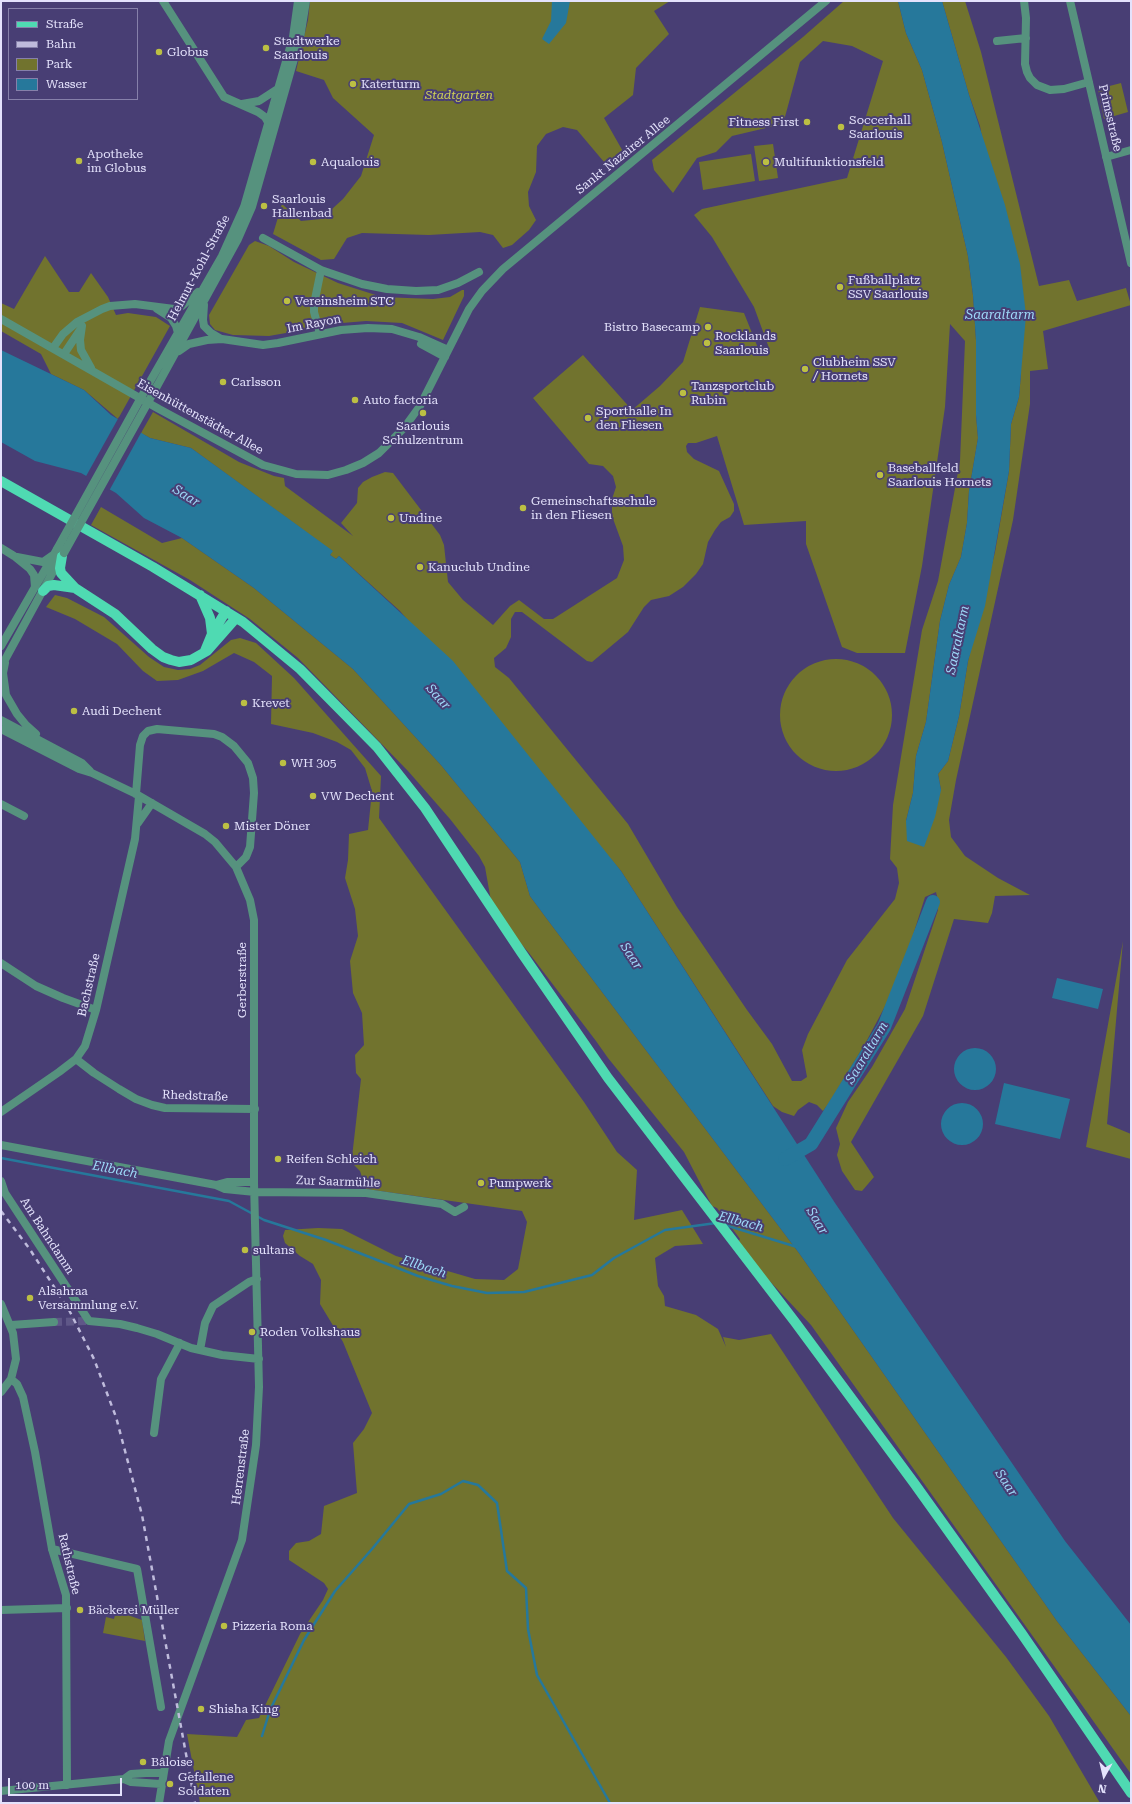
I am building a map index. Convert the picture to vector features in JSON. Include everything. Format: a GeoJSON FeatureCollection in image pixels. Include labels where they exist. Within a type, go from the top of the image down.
{"type":"FeatureCollection","features":[{"type":"Feature","properties":{"kind":"main road"},"geometry":{"type":"LineString","coordinates":[[1,481],[226,611],[291,661],[362,729],[404,779],[600,1066],[646,1129],[732,1239],[963,1550],[1131,1793]]}},
{"type":"Feature","properties":{"kind":"main road"},"geometry":{"type":"LineString","coordinates":[[60,553],[61,574],[75,588],[115,614],[163,657],[180,662],[203,654],[212,647],[236,618]]}},
{"type":"Feature","properties":{"kind":"main road"},"geometry":{"type":"LineString","coordinates":[[39,589],[48,586],[75,588]]}},
{"type":"Feature","properties":{"kind":"main road"},"geometry":{"type":"LineString","coordinates":[[200,595],[210,618],[212,634]]}},
{"type":"Feature","properties":{"kind":"main road"},"geometry":{"type":"LineString","coordinates":[[203,654],[212,634],[226,611]]}},
{"type":"Feature","properties":{"kind":"street","name":"Helmut-Kohl-Straße"},"geometry":{"type":"LineString","coordinates":[[152,387],[178,333],[229,242],[244,207],[293,37],[298,1]]}},
{"type":"Feature","properties":{"kind":"street","name":"Helmut-Kohl-Straße"},"geometry":{"type":"LineString","coordinates":[[152,387],[176,352],[248,218],[300,38],[306,1]]}},
{"type":"Feature","properties":{"kind":"street","name":"Sankt Nazairer Allee"},"geometry":{"type":"LineString","coordinates":[[447,354],[470,309],[482,291],[503,269],[692,114],[826,1]]}},
{"type":"Feature","properties":{"kind":"street"},"geometry":{"type":"LineString","coordinates":[[1024,1],[1026,38],[1025,64],[1027,72],[1037,85],[1056,90],[1090,82]]}},
{"type":"Feature","properties":{"kind":"street","name":"Primsstraße"},"geometry":{"type":"LineString","coordinates":[[1070,1],[1131,263]]}},
{"type":"Feature","properties":{"kind":"street"},"geometry":{"type":"LineString","coordinates":[[167,3],[220,92],[229,100],[242,104],[258,112],[265,117],[269,124]]}},
{"type":"Feature","properties":{"kind":"street"},"geometry":{"type":"LineString","coordinates":[[997,41],[1026,38]]}},
{"type":"Feature","properties":{"kind":"street"},"geometry":{"type":"LineString","coordinates":[[242,104],[260,101],[279,88]]}},
{"type":"Feature","properties":{"kind":"street"},"geometry":{"type":"LineString","coordinates":[[1106,157],[1131,150]]}},
{"type":"Feature","properties":{"kind":"street"},"geometry":{"type":"LineString","coordinates":[[263,238],[321,270],[362,284],[387,289],[416,291],[446,288],[479,272]]}},
{"type":"Feature","properties":{"kind":"street"},"geometry":{"type":"LineString","coordinates":[[320,334],[314,312],[314,304],[321,270]]}},
{"type":"Feature","properties":{"kind":"street"},"geometry":{"type":"LineString","coordinates":[[53,348],[63,334],[76,322],[110,306],[135,304],[174,309],[182,306],[192,298],[208,281]]}},
{"type":"Feature","properties":{"kind":"street","name":"Im Rayon"},"geometry":{"type":"LineString","coordinates":[[204,302],[204,326],[211,333],[222,339]]}},
{"type":"Feature","properties":{"kind":"street"},"geometry":{"type":"LineString","coordinates":[[149,306],[162,311],[171,318],[178,333]]}},
{"type":"Feature","properties":{"kind":"street"},"geometry":{"type":"LineString","coordinates":[[64,354],[88,316]]}},
{"type":"Feature","properties":{"kind":"street","name":"Eisenhüttenstädter Allee"},"geometry":{"type":"LineString","coordinates":[[1,319],[263,466],[296,474],[322,475],[346,470],[363,463],[390,443],[404,428],[420,406],[447,354]]}},
{"type":"Feature","properties":{"kind":"street"},"geometry":{"type":"LineString","coordinates":[[82,326],[80,340],[81,350],[93,371]]}},
{"type":"Feature","properties":{"kind":"street","name":"Im Rayon"},"geometry":{"type":"LineString","coordinates":[[176,352],[194,342],[207,340],[222,339],[263,345],[278,344],[341,330],[368,328],[392,329],[440,344],[452,342]]}},
{"type":"Feature","properties":{"kind":"street","name":"Im Rayon"},"geometry":{"type":"LineString","coordinates":[[411,336],[417,341],[447,354]]}},
{"type":"Feature","properties":{"kind":"street","name":"Im Rayon"},"geometry":{"type":"LineString","coordinates":[[430,342],[447,354]]}},
{"type":"Feature","properties":{"kind":"street"},"geometry":{"type":"LineString","coordinates":[[1,646],[39,589],[60,553],[152,387]]}},
{"type":"Feature","properties":{"kind":"street"},"geometry":{"type":"LineString","coordinates":[[1,667],[39,589],[34,575],[14,556],[2,548]]}},
{"type":"Feature","properties":{"kind":"street"},"geometry":{"type":"LineString","coordinates":[[14,556],[43,562],[60,553]]}},
{"type":"Feature","properties":{"kind":"street"},"geometry":{"type":"LineString","coordinates":[[6,657],[3,673],[6,695],[26,725],[45,743]]}},
{"type":"Feature","properties":{"kind":"street"},"geometry":{"type":"LineString","coordinates":[[1,720],[82,763],[92,773]]}},
{"type":"Feature","properties":{"kind":"street"},"geometry":{"type":"LineString","coordinates":[[1,729],[79,769],[92,773]]}},
{"type":"Feature","properties":{"kind":"street","name":"Bachstraße"},"geometry":{"type":"LineString","coordinates":[[1,1112],[76,1059],[85,1046],[96,1010],[138,823],[140,745],[143,736],[148,731],[157,729],[214,734],[222,737],[234,746],[248,763],[253,778],[254,793],[250,847],[246,857],[236,867]]}},
{"type":"Feature","properties":{"kind":"street","name":"Gerberstraße"},"geometry":{"type":"LineString","coordinates":[[92,773],[138,795],[205,834],[215,842],[236,867],[250,900],[254,920],[255,1221]]}},
{"type":"Feature","properties":{"kind":"street","name":"Bachstraße"},"geometry":{"type":"LineString","coordinates":[[138,823],[152,803]]}},
{"type":"Feature","properties":{"kind":"street"},"geometry":{"type":"LineString","coordinates":[[1,804],[24,816]]}},
{"type":"Feature","properties":{"kind":"street"},"geometry":{"type":"LineString","coordinates":[[1,963],[36,986],[96,1010]]}},
{"type":"Feature","properties":{"kind":"street","name":"Rhedstraße"},"geometry":{"type":"LineString","coordinates":[[76,1059],[119,1089],[152,1106],[165,1108],[255,1109]]}},
{"type":"Feature","properties":{"kind":"street"},"geometry":{"type":"LineString","coordinates":[[1,1145],[216,1185],[225,1189],[255,1192]]}},
{"type":"Feature","properties":{"kind":"street","name":"Am Bahndamm"},"geometry":{"type":"LineString","coordinates":[[1,1182],[5,1193],[89,1321],[131,1327],[180,1343]]}},
{"type":"Feature","properties":{"kind":"street"},"geometry":{"type":"LineString","coordinates":[[216,1185],[227,1182],[254,1182]]}},
{"type":"Feature","properties":{"kind":"street","name":"Zur Saarmühle"},"geometry":{"type":"LineString","coordinates":[[255,1192],[366,1193],[442,1204],[455,1212],[464,1207]]}},
{"type":"Feature","properties":{"kind":"street","name":"Herrenstraße"},"geometry":{"type":"LineString","coordinates":[[159,1803],[169,1741],[239,1551],[246,1521],[256,1445],[259,1359],[255,1221]]}},
{"type":"Feature","properties":{"kind":"street"},"geometry":{"type":"LineString","coordinates":[[200,1350],[205,1323],[212,1306],[243,1286],[257,1279]]}},
{"type":"Feature","properties":{"kind":"street"},"geometry":{"type":"LineString","coordinates":[[1,1304],[11,1325],[16,1359],[11,1379],[1,1392]]}},
{"type":"Feature","properties":{"kind":"street"},"geometry":{"type":"LineString","coordinates":[[11,1325],[54,1322]]}},
{"type":"Feature","properties":{"kind":"street"},"geometry":{"type":"LineString","coordinates":[[154,1433],[161,1380],[180,1343],[200,1350],[222,1355],[259,1359]]}},
{"type":"Feature","properties":{"kind":"street","name":"Rathstraße"},"geometry":{"type":"LineString","coordinates":[[11,1379],[17,1384],[23,1397],[35,1452],[52,1548],[63,1584],[67,1608],[67,1785]]}},
{"type":"Feature","properties":{"kind":"street"},"geometry":{"type":"LineString","coordinates":[[52,1548],[137,1569],[161,1707]]}},
{"type":"Feature","properties":{"kind":"street"},"geometry":{"type":"LineString","coordinates":[[1,1610],[67,1608]]}},
{"type":"Feature","properties":{"kind":"street"},"geometry":{"type":"LineString","coordinates":[[124,1779],[131,1774],[163,1773]]}},
{"type":"Feature","properties":{"kind":"street"},"geometry":{"type":"LineString","coordinates":[[1,1791],[124,1779],[131,1782],[161,1784]]}},
{"type":"Feature","properties":{"kind":"green space","name":"Stadtgarten"},"geometry":{"type":"Polygon","coordinates":[[[310,1],[670,1],[654,11],[669,34],[636,68],[633,95],[604,118],[625,155],[611,167],[604,162],[577,130],[563,127],[546,134],[537,146],[536,172],[528,192],[529,206],[536,220],[529,230],[512,245],[503,248],[493,235],[480,232],[429,235],[362,233],[347,238],[334,259],[321,260],[273,234],[282,204],[301,221],[321,219],[343,199],[361,176],[374,135],[333,98],[324,80],[296,71],[308,20],[310,1]]]}},
{"type":"Feature","properties":{"kind":"green space"},"geometry":{"type":"Polygon","coordinates":[[[844,1],[898,1],[906,33],[922,70],[942,142],[968,256],[973,295],[976,340],[976,415],[978,438],[969,491],[967,523],[961,557],[949,585],[940,621],[926,722],[916,756],[913,793],[906,821],[941,790],[938,774],[948,761],[959,716],[968,661],[995,552],[1009,471],[1011,424],[1019,397],[1021,373],[980,126],[969,95],[942,1],[965,1],[981,52],[1039,286],[1069,280],[1077,301],[1126,288],[1131,305],[1043,331],[1048,369],[1030,371],[1030,404],[1013,520],[956,780],[949,820],[951,837],[965,856],[998,878],[1030,895],[995,896],[992,913],[988,923],[954,919],[923,1016],[851,1142],[874,1177],[862,1191],[855,1190],[842,1171],[837,1155],[840,1144],[836,1128],[848,1102],[872,1067],[905,1009],[938,910],[936,892],[925,897],[905,961],[891,995],[865,1044],[829,1103],[823,1111],[817,1105],[809,1102],[798,1110],[794,1116],[782,1112],[773,1106],[621,871],[400,611],[339,556],[336,559],[330,555],[332,551],[191,448],[150,438],[141,433],[153,412],[239,462],[274,476],[284,478],[285,486],[353,536],[341,523],[357,503],[358,488],[363,482],[372,477],[385,472],[393,473],[440,535],[444,545],[448,582],[463,600],[493,625],[510,606],[519,600],[544,619],[553,619],[617,578],[624,560],[623,546],[612,516],[612,499],[616,487],[613,476],[603,466],[589,464],[533,398],[583,355],[632,410],[660,386],[683,362],[700,307],[744,313],[760,353],[769,348],[754,307],[712,237],[694,215],[702,209],[847,178],[883,61],[852,46],[823,41],[800,62],[783,124],[732,136],[716,152],[697,158],[673,193],[654,170],[652,160],[803,37],[844,1]],[[950,324],[945,407],[922,566],[905,653],[857,653],[842,647],[806,544],[806,521],[744,525],[717,436],[696,443],[688,443],[686,446],[687,452],[694,459],[719,471],[734,504],[734,511],[730,517],[721,522],[715,530],[708,542],[703,564],[696,574],[683,587],[669,596],[651,600],[644,607],[628,632],[592,662],[587,661],[522,612],[515,612],[511,619],[511,637],[506,648],[494,658],[495,667],[509,678],[628,824],[677,907],[772,1044],[792,1081],[801,1081],[807,1077],[802,1050],[808,1034],[847,960],[895,899],[899,883],[897,868],[890,859],[893,805],[922,630],[938,581],[960,461],[965,341],[950,324]]]}},
{"type":"Feature","properties":{"kind":"green space"},"geometry":{"type":"Polygon","coordinates":[[[1121,83],[1128,112],[1104,119],[1098,89],[1121,83]]]}},
{"type":"Feature","properties":{"kind":"green space","name":"Multifunktionsfeld"},"geometry":{"type":"Polygon","coordinates":[[[773,144],[778,178],[759,181],[754,146],[773,144]]]}},
{"type":"Feature","properties":{"kind":"green space"},"geometry":{"type":"Polygon","coordinates":[[[751,154],[755,181],[703,190],[699,162],[751,154]]]}},
{"type":"Feature","properties":{"kind":"green space"},"geometry":{"type":"Polygon","coordinates":[[[255,241],[269,246],[294,262],[338,283],[382,297],[433,299],[450,297],[462,290],[464,290],[464,296],[443,340],[402,323],[366,321],[342,323],[269,336],[233,335],[215,330],[210,324],[209,315],[249,245],[255,241]]]}},
{"type":"Feature","properties":{"kind":"green space"},"geometry":{"type":"Polygon","coordinates":[[[45,256],[69,292],[79,292],[91,273],[108,297],[116,315],[128,313],[156,317],[170,326],[118,419],[84,390],[51,374],[41,354],[1,331],[1,303],[14,309],[45,256]]]}},
{"type":"Feature","properties":{"kind":"green space"},"geometry":{"type":"Polygon","coordinates":[[[101,507],[162,543],[182,538],[254,588],[353,669],[441,765],[520,862],[530,896],[799,1253],[1057,1621],[1131,1716],[1131,1774],[811,1325],[764,1275],[738,1242],[740,1239],[717,1208],[712,1206],[684,1152],[608,1058],[529,953],[501,920],[491,901],[485,867],[479,856],[450,819],[408,771],[298,658],[250,619],[190,580],[91,525],[101,507]]]}},
{"type":"Feature","properties":{"kind":"green space"},"geometry":{"type":"Polygon","coordinates":[[[55,595],[67,598],[104,617],[149,657],[164,667],[178,670],[190,669],[200,665],[231,640],[240,638],[256,643],[294,678],[381,776],[379,818],[584,1102],[617,1152],[637,1170],[634,1220],[682,1210],[703,1244],[675,1246],[655,1258],[658,1286],[664,1296],[665,1306],[696,1315],[718,1329],[726,1347],[723,1337],[739,1340],[771,1334],[893,1518],[1006,1657],[1049,1716],[1100,1803],[200,1803],[187,1734],[237,1737],[246,1720],[259,1718],[300,1634],[323,1600],[328,1589],[324,1583],[289,1560],[289,1551],[296,1543],[309,1541],[321,1534],[324,1506],[357,1493],[353,1443],[364,1429],[372,1413],[343,1342],[320,1304],[321,1280],[313,1264],[300,1256],[285,1243],[283,1236],[285,1230],[318,1228],[342,1229],[396,1256],[475,1279],[504,1280],[518,1269],[527,1222],[522,1211],[366,1189],[360,1171],[354,1165],[352,1157],[361,1079],[356,1073],[355,1055],[364,1045],[362,1013],[353,993],[350,961],[358,936],[355,909],[345,878],[348,860],[349,834],[368,830],[372,791],[365,768],[351,750],[337,742],[313,733],[271,724],[272,676],[254,662],[234,653],[203,671],[178,680],[157,681],[143,671],[117,644],[75,619],[46,607],[55,595]]]}},
{"type":"Feature","properties":{"kind":"green space"},"geometry":{"type":"Polygon","coordinates":[[[836,659],[847,660],[857,664],[867,669],[875,676],[882,684],[887,694],[891,704],[891,726],[887,736],[882,746],[875,754],[867,761],[857,766],[847,770],[836,771],[825,770],[815,766],[805,761],[797,754],[790,746],[785,736],[781,726],[780,715],[781,704],[785,694],[790,684],[797,676],[805,669],[815,664],[825,660],[836,659]]]}},
{"type":"Feature","properties":{"kind":"green space"},"geometry":{"type":"Polygon","coordinates":[[[1123,941],[1107,1124],[1131,1134],[1131,1159],[1086,1147],[1123,941]]]}},
{"type":"Feature","properties":{"kind":"green space"},"geometry":{"type":"Polygon","coordinates":[[[116,1611],[142,1620],[145,1641],[103,1633],[106,1617],[114,1619],[116,1611]]]}},
{"type":"Feature","properties":{"kind":"water"},"geometry":{"type":"Polygon","coordinates":[[[552,1],[570,1],[566,23],[549,44],[542,39],[551,21],[552,1]]]}},
{"type":"Feature","properties":{"kind":"water","name":"Saaraltarm"},"geometry":{"type":"Polygon","coordinates":[[[898,1],[942,1],[969,95],[1005,205],[1020,264],[1026,315],[1019,397],[1011,424],[1009,471],[985,606],[968,661],[959,716],[948,761],[938,774],[941,790],[935,817],[924,847],[907,841],[906,821],[913,793],[916,756],[926,722],[940,621],[949,585],[961,557],[967,523],[969,491],[978,438],[976,415],[976,340],[973,295],[968,256],[942,142],[922,70],[906,33],[898,1]]]}},
{"type":"Feature","properties":{"kind":"water","name":"Saar"},"geometry":{"type":"Polygon","coordinates":[[[1,350],[84,390],[111,415],[150,438],[191,448],[333,551],[330,555],[336,559],[339,556],[453,661],[621,871],[835,1203],[1065,1541],[1131,1625],[1131,1716],[1057,1621],[799,1253],[530,896],[520,862],[441,765],[353,669],[254,588],[182,538],[144,518],[116,493],[81,473],[35,461],[1,442],[1,350]]]}},
{"type":"Feature","properties":{"kind":"water"},"geometry":{"type":"Polygon","coordinates":[[[1057,978],[1103,989],[1098,1009],[1052,998],[1057,978]]]}},
{"type":"Feature","properties":{"kind":"water"},"geometry":{"type":"Polygon","coordinates":[[[971,1048],[979,1048],[987,1051],[993,1057],[996,1069],[993,1081],[987,1087],[979,1090],[971,1090],[963,1087],[957,1081],[954,1073],[954,1065],[957,1057],[963,1051],[971,1048]]]}},
{"type":"Feature","properties":{"kind":"water"},"geometry":{"type":"Polygon","coordinates":[[[1004,1083],[1070,1099],[1060,1139],[995,1124],[1004,1083]]]}},
{"type":"Feature","properties":{"kind":"water"},"geometry":{"type":"Polygon","coordinates":[[[958,1103],[966,1103],[974,1106],[980,1112],[983,1124],[980,1136],[974,1142],[966,1145],[958,1145],[950,1142],[944,1136],[941,1128],[941,1120],[944,1112],[950,1106],[958,1103]]]}},
{"type":"Feature","properties":{"kind":"pier"},"geometry":{"type":"Polygon","coordinates":[[[119,417],[142,431],[109,491],[85,478],[119,417]]]}},
{"type":"Feature","properties":{"kind":"waterway","name":"Saaraltarm"},"geometry":{"type":"LineString","coordinates":[[785,1159],[811,1144],[884,1027],[933,902]]}},
{"type":"Feature","properties":{"kind":"waterway","name":"Ellbach"},"geometry":{"type":"LineString","coordinates":[[1,1158],[229,1201],[264,1220],[326,1240],[418,1276],[452,1286],[487,1293],[524,1292],[592,1275],[614,1258],[665,1230],[716,1223]]}},
{"type":"Feature","properties":{"kind":"waterway","name":"Ellbach"},"geometry":{"type":"LineString","coordinates":[[725,1225],[797,1247]]}},
{"type":"Feature","properties":{"kind":"waterway"},"geometry":{"type":"LineString","coordinates":[[262,1736],[270,1710],[304,1640],[335,1591],[409,1504],[441,1494],[463,1481],[478,1485],[497,1503],[507,1571],[526,1588],[528,1629],[537,1675],[610,1803]]}},
{"type":"Feature","properties":{"kind":"tunnel"},"geometry":{"type":"LineString","coordinates":[[54,1322],[89,1321]]}},
{"type":"Feature","properties":{"kind":"railway"},"geometry":{"type":"LineString","coordinates":[[1,1211],[29,1248],[69,1310],[94,1359],[116,1417],[142,1515],[195,1803]]}},
{"type":"Feature","properties":{"kind":"place","name":"Stadtwerke Saarlouis"},"geometry":{"type":"Point","coordinates":[266,48]}},
{"type":"Feature","properties":{"kind":"place","name":"Globus"},"geometry":{"type":"Point","coordinates":[159,52]}},
{"type":"Feature","properties":{"kind":"place","name":"Katerturm"},"geometry":{"type":"Point","coordinates":[353,84]}},
{"type":"Feature","properties":{"kind":"place","name":"Fitness First"},"geometry":{"type":"Point","coordinates":[807,122]}},
{"type":"Feature","properties":{"kind":"place","name":"Soccerhall Saarlouis"},"geometry":{"type":"Point","coordinates":[841,127]}},
{"type":"Feature","properties":{"kind":"place","name":"Apotheke im Globus"},"geometry":{"type":"Point","coordinates":[79,161]}},
{"type":"Feature","properties":{"kind":"place","name":"Aqualouis"},"geometry":{"type":"Point","coordinates":[313,162]}},
{"type":"Feature","properties":{"kind":"place","name":"Multifunktionsfeld"},"geometry":{"type":"Point","coordinates":[766,162]}},
{"type":"Feature","properties":{"kind":"place","name":"Saarlouis Hallenbad"},"geometry":{"type":"Point","coordinates":[264,206]}},
{"type":"Feature","properties":{"kind":"place","name":"Fußballplatz SSV Saarlouis"},"geometry":{"type":"Point","coordinates":[840,287]}},
{"type":"Feature","properties":{"kind":"place","name":"Vereinsheim STC"},"geometry":{"type":"Point","coordinates":[287,301]}},
{"type":"Feature","properties":{"kind":"place","name":"Bistro Basecamp"},"geometry":{"type":"Point","coordinates":[708,327]}},
{"type":"Feature","properties":{"kind":"place","name":"Rocklands Saarlouis"},"geometry":{"type":"Point","coordinates":[707,343]}},
{"type":"Feature","properties":{"kind":"place","name":"Clubheim SSV / Hornets"},"geometry":{"type":"Point","coordinates":[805,369]}},
{"type":"Feature","properties":{"kind":"place","name":"Carlsson"},"geometry":{"type":"Point","coordinates":[223,382]}},
{"type":"Feature","properties":{"kind":"place","name":"Tanzsportclub Rubin"},"geometry":{"type":"Point","coordinates":[683,393]}},
{"type":"Feature","properties":{"kind":"place","name":"Auto factoria"},"geometry":{"type":"Point","coordinates":[355,400]}},
{"type":"Feature","properties":{"kind":"place","name":"Saarlouis Schulzentrum"},"geometry":{"type":"Point","coordinates":[423,413]}},
{"type":"Feature","properties":{"kind":"place","name":"Sporthalle In den Fliesen"},"geometry":{"type":"Point","coordinates":[588,418]}},
{"type":"Feature","properties":{"kind":"place","name":"Baseballfeld Saarlouis Hornets"},"geometry":{"type":"Point","coordinates":[880,475]}},
{"type":"Feature","properties":{"kind":"place","name":"Gemeinschaftsschule in den Fliesen"},"geometry":{"type":"Point","coordinates":[523,508]}},
{"type":"Feature","properties":{"kind":"place","name":"Undine"},"geometry":{"type":"Point","coordinates":[391,518]}},
{"type":"Feature","properties":{"kind":"place","name":"Kanuclub Undine"},"geometry":{"type":"Point","coordinates":[420,567]}},
{"type":"Feature","properties":{"kind":"place","name":"Krevet"},"geometry":{"type":"Point","coordinates":[244,703]}},
{"type":"Feature","properties":{"kind":"place","name":"Audi Dechent"},"geometry":{"type":"Point","coordinates":[74,711]}},
{"type":"Feature","properties":{"kind":"place","name":"WH 305"},"geometry":{"type":"Point","coordinates":[283,763]}},
{"type":"Feature","properties":{"kind":"place","name":"VW Dechent"},"geometry":{"type":"Point","coordinates":[313,796]}},
{"type":"Feature","properties":{"kind":"place","name":"Mister Döner"},"geometry":{"type":"Point","coordinates":[226,826]}},
{"type":"Feature","properties":{"kind":"place","name":"Reifen Schleich"},"geometry":{"type":"Point","coordinates":[278,1159]}},
{"type":"Feature","properties":{"kind":"place","name":"Pumpwerk"},"geometry":{"type":"Point","coordinates":[481,1183]}},
{"type":"Feature","properties":{"kind":"place","name":"sultans"},"geometry":{"type":"Point","coordinates":[245,1250]}},
{"type":"Feature","properties":{"kind":"place","name":"Alsahraa Versammlung e.V."},"geometry":{"type":"Point","coordinates":[30,1298]}},
{"type":"Feature","properties":{"kind":"place","name":"Roden Volkshaus"},"geometry":{"type":"Point","coordinates":[252,1332]}},
{"type":"Feature","properties":{"kind":"place","name":"Bäckerei Müller"},"geometry":{"type":"Point","coordinates":[80,1610]}},
{"type":"Feature","properties":{"kind":"place","name":"Pizzeria Roma"},"geometry":{"type":"Point","coordinates":[224,1626]}},
{"type":"Feature","properties":{"kind":"place","name":"Shisha King"},"geometry":{"type":"Point","coordinates":[201,1709]}},
{"type":"Feature","properties":{"kind":"place","name":"Bâloise"},"geometry":{"type":"Point","coordinates":[143,1762]}},
{"type":"Feature","properties":{"kind":"place","name":"Gefallene Soldaten"},"geometry":{"type":"Point","coordinates":[170,1784]}}]}
